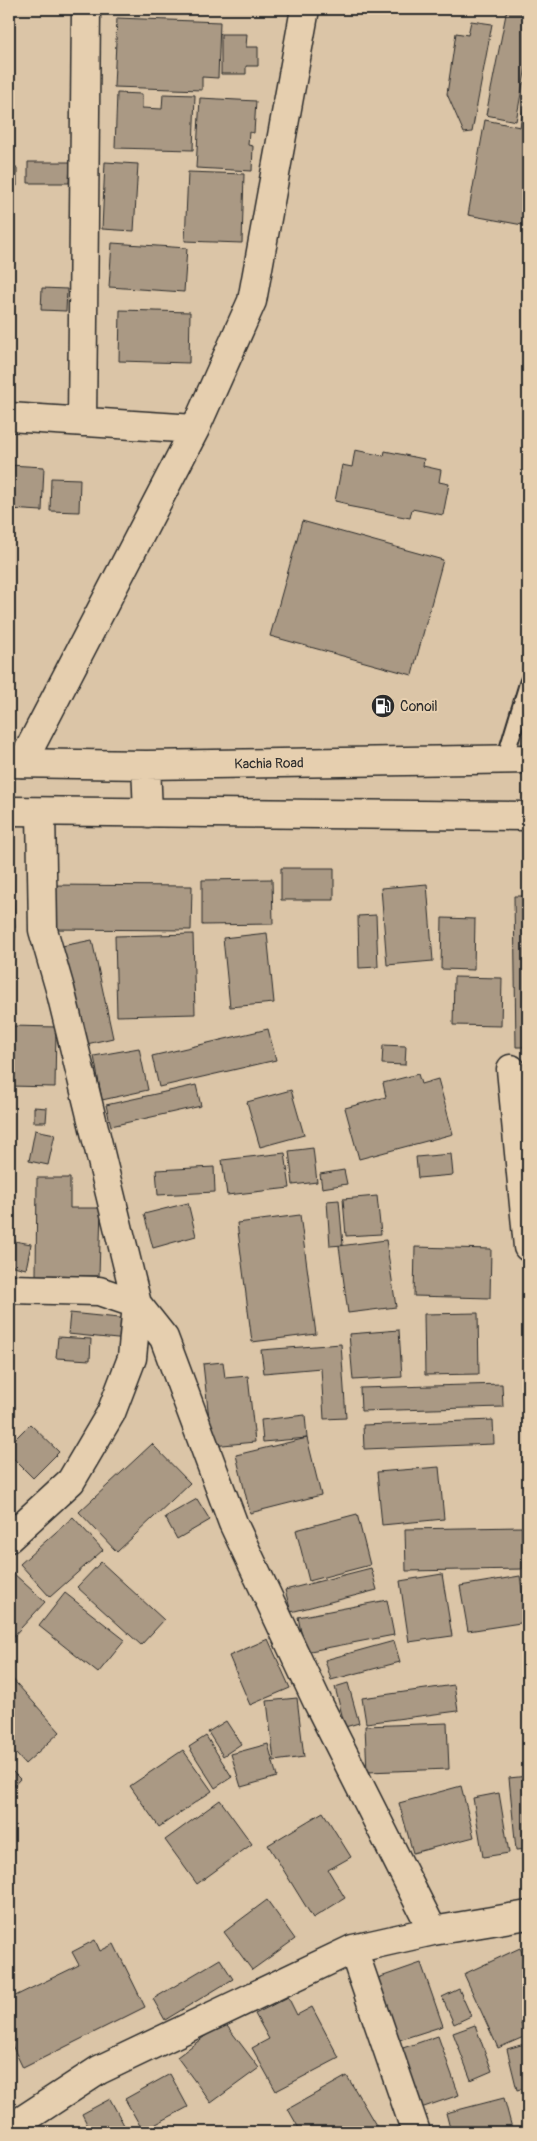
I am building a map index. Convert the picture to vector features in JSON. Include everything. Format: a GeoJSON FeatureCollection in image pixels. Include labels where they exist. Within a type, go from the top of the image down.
{"type":"FeatureCollection","features":[{"type":"Feature","properties":{"kind":"main road"},"geometry":{"type":"LineString","coordinates":[[82,422],[86,9]]}},
{"type":"Feature","properties":{"kind":"main road"},"geometry":{"type":"LineString","coordinates":[[16,763],[195,429],[252,300],[305,9]]}},
{"type":"Feature","properties":{"kind":"main road"},"geometry":{"type":"LineString","coordinates":[[9,417],[195,429]]}},
{"type":"Feature","properties":{"kind":"main road","name":"Kachia Road"},"geometry":{"type":"LineString","coordinates":[[16,763],[146,765],[517,759]]}},
{"type":"Feature","properties":{"kind":"main road"},"geometry":{"type":"LineString","coordinates":[[146,765],[148,813]]}},
{"type":"Feature","properties":{"kind":"main road"},"geometry":{"type":"LineString","coordinates":[[9,811],[528,816]]}},
{"type":"Feature","properties":{"kind":"main road"},"geometry":{"type":"LineString","coordinates":[[9,1538],[71,1481],[111,1413],[132,1358],[137,1304],[60,990],[43,930],[41,812]]}},
{"type":"Feature","properties":{"kind":"main road"},"geometry":{"type":"LineString","coordinates":[[511,1069],[528,1247]]}},
{"type":"Feature","properties":{"kind":"main road"},"geometry":{"type":"LineString","coordinates":[[9,1289],[100,1291],[137,1304],[164,1338],[232,1524],[318,1703],[434,1930]]}},
{"type":"Feature","properties":{"kind":"main road"},"geometry":{"type":"LineString","coordinates":[[9,2129],[100,2070],[353,1950],[434,1930],[528,1915]]}},
{"type":"Feature","properties":{"kind":"main road"},"geometry":{"type":"LineString","coordinates":[[353,1950],[416,2132]]}},
{"type":"Feature","properties":{"kind":"lane"},"geometry":{"type":"LineString","coordinates":[[517,759],[528,682]]}},
{"type":"Feature","properties":{"kind":"building"},"geometry":{"type":"Polygon","coordinates":[[[507,9],[528,11],[528,56],[516,121],[486,115],[507,9]]]}},
{"type":"Feature","properties":{"kind":"building"},"geometry":{"type":"Polygon","coordinates":[[[117,18],[220,22],[218,78],[202,77],[202,90],[114,87],[117,18]]]}},
{"type":"Feature","properties":{"kind":"building"},"geometry":{"type":"Polygon","coordinates":[[[471,21],[492,24],[472,132],[464,133],[447,94],[456,33],[468,35],[471,21]]]}},
{"type":"Feature","properties":{"kind":"building"},"geometry":{"type":"Polygon","coordinates":[[[221,34],[247,34],[246,47],[258,47],[258,66],[246,66],[246,74],[221,74],[221,34]]]}},
{"type":"Feature","properties":{"kind":"building"},"geometry":{"type":"Polygon","coordinates":[[[528,82],[528,226],[468,215],[485,120],[520,127],[528,82]]]}},
{"type":"Feature","properties":{"kind":"building"},"geometry":{"type":"Polygon","coordinates":[[[117,93],[142,94],[142,108],[162,109],[163,94],[195,95],[193,150],[115,148],[117,93]]]}},
{"type":"Feature","properties":{"kind":"building"},"geometry":{"type":"Polygon","coordinates":[[[200,98],[256,101],[254,133],[249,132],[248,145],[253,146],[252,171],[196,168],[200,98]]]}},
{"type":"Feature","properties":{"kind":"building"},"geometry":{"type":"Polygon","coordinates":[[[28,162],[70,162],[69,183],[28,183],[28,162]]]}},
{"type":"Feature","properties":{"kind":"building"},"geometry":{"type":"Polygon","coordinates":[[[105,162],[138,164],[134,231],[102,229],[105,162]]]}},
{"type":"Feature","properties":{"kind":"building"},"geometry":{"type":"Polygon","coordinates":[[[9,168],[17,168],[17,186],[9,186],[9,168]]]}},
{"type":"Feature","properties":{"kind":"building"},"geometry":{"type":"Polygon","coordinates":[[[188,172],[244,174],[242,243],[185,241],[188,172]]]}},
{"type":"Feature","properties":{"kind":"building"},"geometry":{"type":"Polygon","coordinates":[[[9,191],[15,191],[14,235],[9,235],[9,191]]]}},
{"type":"Feature","properties":{"kind":"building"},"geometry":{"type":"Polygon","coordinates":[[[112,243],[187,248],[184,292],[109,287],[112,243]]]}},
{"type":"Feature","properties":{"kind":"building"},"geometry":{"type":"Polygon","coordinates":[[[42,288],[67,289],[66,311],[41,310],[42,288]]]}},
{"type":"Feature","properties":{"kind":"building"},"geometry":{"type":"Polygon","coordinates":[[[120,310],[190,312],[189,363],[119,361],[120,310]]]}},
{"type":"Feature","properties":{"kind":"building"},"geometry":{"type":"Polygon","coordinates":[[[9,314],[11,315],[9,351],[9,314]]]}},
{"type":"Feature","properties":{"kind":"building"},"geometry":{"type":"Polygon","coordinates":[[[355,450],[384,456],[385,451],[424,459],[423,466],[441,470],[439,482],[449,484],[443,515],[412,509],[410,518],[347,506],[348,504],[335,501],[342,465],[352,467],[355,450]]]}},
{"type":"Feature","properties":{"kind":"building"},"geometry":{"type":"Polygon","coordinates":[[[9,465],[44,467],[42,511],[9,509],[9,465]]]}},
{"type":"Feature","properties":{"kind":"building"},"geometry":{"type":"Polygon","coordinates":[[[51,478],[80,479],[79,512],[50,511],[51,478]]]}},
{"type":"Feature","properties":{"kind":"building"},"geometry":{"type":"Polygon","coordinates":[[[302,521],[443,560],[412,675],[270,636],[302,521]]]}},
{"type":"Feature","properties":{"kind":"building"},"geometry":{"type":"Polygon","coordinates":[[[281,868],[334,868],[334,900],[281,900],[281,868]]]}},
{"type":"Feature","properties":{"kind":"building"},"geometry":{"type":"Polygon","coordinates":[[[9,873],[13,873],[15,928],[9,929],[9,873]]]}},
{"type":"Feature","properties":{"kind":"building"},"geometry":{"type":"Polygon","coordinates":[[[272,879],[273,924],[202,925],[202,880],[272,879]]]}},
{"type":"Feature","properties":{"kind":"building"},"geometry":{"type":"Polygon","coordinates":[[[427,884],[433,961],[387,965],[381,888],[427,884]]]}},
{"type":"Feature","properties":{"kind":"building"},"geometry":{"type":"Polygon","coordinates":[[[48,885],[192,886],[191,930],[48,929],[48,885]]]}},
{"type":"Feature","properties":{"kind":"building"},"geometry":{"type":"Polygon","coordinates":[[[514,896],[528,896],[528,1047],[516,1047],[514,896]]]}},
{"type":"Feature","properties":{"kind":"building"},"geometry":{"type":"Polygon","coordinates":[[[376,915],[378,967],[359,968],[358,916],[376,915]]]}},
{"type":"Feature","properties":{"kind":"building"},"geometry":{"type":"Polygon","coordinates":[[[442,918],[475,919],[474,970],[441,969],[442,918]]]}},
{"type":"Feature","properties":{"kind":"building"},"geometry":{"type":"Polygon","coordinates":[[[267,933],[274,1003],[230,1007],[223,938],[267,933]]]}},
{"type":"Feature","properties":{"kind":"building"},"geometry":{"type":"Polygon","coordinates":[[[193,934],[195,1014],[117,1016],[115,936],[193,934]]]}},
{"type":"Feature","properties":{"kind":"building"},"geometry":{"type":"Polygon","coordinates":[[[92,940],[113,1038],[78,1046],[57,947],[92,940]]]}},
{"type":"Feature","properties":{"kind":"building"},"geometry":{"type":"Polygon","coordinates":[[[454,977],[502,978],[501,1026],[453,1025],[454,977]]]}},
{"type":"Feature","properties":{"kind":"building"},"geometry":{"type":"Polygon","coordinates":[[[12,1026],[56,1027],[55,1087],[9,1086],[12,1026]]]}},
{"type":"Feature","properties":{"kind":"building"},"geometry":{"type":"Polygon","coordinates":[[[268,1029],[276,1060],[159,1087],[152,1056],[268,1029]]]}},
{"type":"Feature","properties":{"kind":"building"},"geometry":{"type":"Polygon","coordinates":[[[383,1045],[406,1046],[405,1065],[382,1064],[383,1045]]]}},
{"type":"Feature","properties":{"kind":"building"},"geometry":{"type":"Polygon","coordinates":[[[139,1048],[148,1090],[102,1100],[94,1056],[139,1048]]]}},
{"type":"Feature","properties":{"kind":"building"},"geometry":{"type":"Polygon","coordinates":[[[418,1074],[421,1084],[438,1079],[453,1134],[359,1159],[345,1108],[386,1097],[383,1083],[418,1074]]]}},
{"type":"Feature","properties":{"kind":"building"},"geometry":{"type":"Polygon","coordinates":[[[196,1085],[201,1106],[111,1126],[106,1105],[196,1085]]]}},
{"type":"Feature","properties":{"kind":"building"},"geometry":{"type":"Polygon","coordinates":[[[291,1090],[304,1135],[260,1147],[247,1102],[291,1090]]]}},
{"type":"Feature","properties":{"kind":"building"},"geometry":{"type":"Polygon","coordinates":[[[34,1107],[47,1108],[46,1122],[34,1122],[34,1107]]]}},
{"type":"Feature","properties":{"kind":"building"},"geometry":{"type":"Polygon","coordinates":[[[35,1130],[55,1134],[48,1165],[29,1161],[35,1130]]]}},
{"type":"Feature","properties":{"kind":"building"},"geometry":{"type":"Polygon","coordinates":[[[313,1148],[317,1182],[293,1185],[289,1151],[313,1148]]]}},
{"type":"Feature","properties":{"kind":"building"},"geometry":{"type":"Polygon","coordinates":[[[285,1153],[290,1188],[227,1195],[222,1160],[285,1153]]]}},
{"type":"Feature","properties":{"kind":"building"},"geometry":{"type":"Polygon","coordinates":[[[451,1154],[453,1175],[418,1178],[416,1157],[451,1154]]]}},
{"type":"Feature","properties":{"kind":"building"},"geometry":{"type":"Polygon","coordinates":[[[214,1167],[215,1192],[158,1195],[156,1170],[214,1167]]]}},
{"type":"Feature","properties":{"kind":"building"},"geometry":{"type":"Polygon","coordinates":[[[344,1170],[347,1184],[322,1188],[320,1174],[344,1170]]]}},
{"type":"Feature","properties":{"kind":"building"},"geometry":{"type":"Polygon","coordinates":[[[37,1178],[70,1178],[70,1208],[101,1208],[99,1276],[36,1275],[37,1178]]]}},
{"type":"Feature","properties":{"kind":"building"},"geometry":{"type":"Polygon","coordinates":[[[377,1196],[381,1234],[346,1236],[343,1199],[377,1196]]]}},
{"type":"Feature","properties":{"kind":"building"},"geometry":{"type":"Polygon","coordinates":[[[339,1200],[343,1245],[330,1246],[327,1201],[339,1200]]]}},
{"type":"Feature","properties":{"kind":"building"},"geometry":{"type":"Polygon","coordinates":[[[188,1203],[196,1236],[153,1248],[144,1214],[188,1203]]]}},
{"type":"Feature","properties":{"kind":"building"},"geometry":{"type":"Polygon","coordinates":[[[300,1215],[316,1334],[252,1342],[237,1223],[300,1215]]]}},
{"type":"Feature","properties":{"kind":"building"},"geometry":{"type":"Polygon","coordinates":[[[9,1240],[31,1244],[26,1269],[9,1265],[9,1240]]]}},
{"type":"Feature","properties":{"kind":"building"},"geometry":{"type":"Polygon","coordinates":[[[386,1240],[396,1307],[348,1313],[339,1246],[386,1240]]]}},
{"type":"Feature","properties":{"kind":"building"},"geometry":{"type":"Polygon","coordinates":[[[415,1247],[491,1249],[490,1298],[414,1296],[415,1247]]]}},
{"type":"Feature","properties":{"kind":"building"},"geometry":{"type":"Polygon","coordinates":[[[70,1313],[129,1319],[127,1340],[68,1334],[70,1313]]]}},
{"type":"Feature","properties":{"kind":"building"},"geometry":{"type":"Polygon","coordinates":[[[478,1313],[479,1374],[425,1375],[424,1314],[478,1313]]]}},
{"type":"Feature","properties":{"kind":"building"},"geometry":{"type":"Polygon","coordinates":[[[399,1330],[402,1377],[353,1380],[349,1334],[399,1330]]]}},
{"type":"Feature","properties":{"kind":"building"},"geometry":{"type":"Polygon","coordinates":[[[58,1337],[91,1339],[90,1360],[56,1358],[58,1337]]]}},
{"type":"Feature","properties":{"kind":"building"},"geometry":{"type":"Polygon","coordinates":[[[341,1344],[346,1418],[324,1419],[321,1368],[264,1373],[261,1350],[341,1344]]]}},
{"type":"Feature","properties":{"kind":"building"},"geometry":{"type":"Polygon","coordinates":[[[223,1362],[225,1378],[248,1376],[255,1442],[212,1446],[203,1364],[223,1362]]]}},
{"type":"Feature","properties":{"kind":"building"},"geometry":{"type":"Polygon","coordinates":[[[502,1384],[503,1407],[361,1411],[360,1388],[502,1384]]]}},
{"type":"Feature","properties":{"kind":"building"},"geometry":{"type":"Polygon","coordinates":[[[305,1415],[307,1438],[263,1442],[261,1420],[305,1415]]]}},
{"type":"Feature","properties":{"kind":"building"},"geometry":{"type":"Polygon","coordinates":[[[493,1420],[494,1444],[364,1449],[363,1425],[493,1420]]]}},
{"type":"Feature","properties":{"kind":"building"},"geometry":{"type":"Polygon","coordinates":[[[30,1424],[59,1452],[33,1478],[9,1454],[9,1445],[30,1424]]]}},
{"type":"Feature","properties":{"kind":"building"},"geometry":{"type":"Polygon","coordinates":[[[307,1438],[321,1495],[250,1513],[236,1455],[307,1438]]]}},
{"type":"Feature","properties":{"kind":"building"},"geometry":{"type":"Polygon","coordinates":[[[152,1444],[190,1483],[117,1552],[79,1512],[152,1444]]]}},
{"type":"Feature","properties":{"kind":"building"},"geometry":{"type":"Polygon","coordinates":[[[439,1467],[444,1519],[382,1525],[377,1472],[439,1467]]]}},
{"type":"Feature","properties":{"kind":"building"},"geometry":{"type":"Polygon","coordinates":[[[197,1499],[210,1520],[177,1539],[165,1517],[197,1499]]]}},
{"type":"Feature","properties":{"kind":"building"},"geometry":{"type":"Polygon","coordinates":[[[357,1514],[370,1565],[309,1581],[296,1530],[357,1514]]]}},
{"type":"Feature","properties":{"kind":"building"},"geometry":{"type":"Polygon","coordinates":[[[73,1517],[103,1550],[50,1597],[20,1564],[73,1517]]]}},
{"type":"Feature","properties":{"kind":"building"},"geometry":{"type":"Polygon","coordinates":[[[522,1527],[522,1569],[406,1571],[405,1529],[522,1527]]]}},
{"type":"Feature","properties":{"kind":"building"},"geometry":{"type":"Polygon","coordinates":[[[101,1562],[164,1620],[141,1645],[77,1587],[101,1562]]]}},
{"type":"Feature","properties":{"kind":"building"},"geometry":{"type":"Polygon","coordinates":[[[371,1568],[377,1590],[291,1612],[285,1590],[371,1568]]]}},
{"type":"Feature","properties":{"kind":"building"},"geometry":{"type":"Polygon","coordinates":[[[13,1573],[45,1602],[9,1641],[9,1578],[13,1573]]]}},
{"type":"Feature","properties":{"kind":"building"},"geometry":{"type":"Polygon","coordinates":[[[442,1574],[452,1636],[409,1642],[400,1581],[442,1574]]]}},
{"type":"Feature","properties":{"kind":"building"},"geometry":{"type":"Polygon","coordinates":[[[520,1576],[527,1622],[468,1631],[460,1586],[520,1576]]]}},
{"type":"Feature","properties":{"kind":"building"},"geometry":{"type":"Polygon","coordinates":[[[65,1593],[125,1640],[98,1673],[39,1626],[65,1593]]]}},
{"type":"Feature","properties":{"kind":"building"},"geometry":{"type":"Polygon","coordinates":[[[387,1600],[394,1635],[305,1652],[298,1617],[387,1600]]]}},
{"type":"Feature","properties":{"kind":"building"},"geometry":{"type":"Polygon","coordinates":[[[268,1639],[290,1688],[250,1705],[229,1656],[268,1639]]]}},
{"type":"Feature","properties":{"kind":"building"},"geometry":{"type":"Polygon","coordinates":[[[394,1641],[400,1662],[331,1680],[325,1660],[394,1641]]]}},
{"type":"Feature","properties":{"kind":"building"},"geometry":{"type":"Polygon","coordinates":[[[9,1675],[60,1732],[25,1764],[9,1746],[9,1675]]]}},
{"type":"Feature","properties":{"kind":"building"},"geometry":{"type":"Polygon","coordinates":[[[348,1683],[359,1723],[345,1727],[335,1687],[348,1683]]]}},
{"type":"Feature","properties":{"kind":"building"},"geometry":{"type":"Polygon","coordinates":[[[454,1685],[458,1711],[366,1723],[362,1698],[454,1685]]]}},
{"type":"Feature","properties":{"kind":"building"},"geometry":{"type":"Polygon","coordinates":[[[297,1698],[304,1757],[274,1761],[267,1701],[297,1698]]]}},
{"type":"Feature","properties":{"kind":"building"},"geometry":{"type":"Polygon","coordinates":[[[226,1721],[241,1744],[223,1756],[208,1732],[226,1721]]]}},
{"type":"Feature","properties":{"kind":"building"},"geometry":{"type":"Polygon","coordinates":[[[447,1723],[449,1769],[367,1772],[365,1726],[447,1723]]]}},
{"type":"Feature","properties":{"kind":"building"},"geometry":{"type":"Polygon","coordinates":[[[206,1736],[232,1777],[215,1788],[189,1747],[206,1736]]]}},
{"type":"Feature","properties":{"kind":"building"},"geometry":{"type":"Polygon","coordinates":[[[268,1744],[277,1777],[241,1787],[231,1754],[268,1744]]]}},
{"type":"Feature","properties":{"kind":"building"},"geometry":{"type":"Polygon","coordinates":[[[183,1750],[212,1791],[159,1827],[130,1786],[183,1750]]]}},
{"type":"Feature","properties":{"kind":"building"},"geometry":{"type":"Polygon","coordinates":[[[9,1768],[20,1779],[9,1791],[9,1768]]]}},
{"type":"Feature","properties":{"kind":"building"},"geometry":{"type":"Polygon","coordinates":[[[528,1776],[528,1849],[516,1850],[509,1778],[528,1776]]]}},
{"type":"Feature","properties":{"kind":"building"},"geometry":{"type":"Polygon","coordinates":[[[461,1786],[474,1837],[413,1853],[399,1803],[461,1786]]]}},
{"type":"Feature","properties":{"kind":"building"},"geometry":{"type":"Polygon","coordinates":[[[499,1793],[509,1853],[483,1857],[473,1798],[499,1793]]]}},
{"type":"Feature","properties":{"kind":"building"},"geometry":{"type":"Polygon","coordinates":[[[220,1800],[252,1844],[197,1884],[165,1840],[220,1800]]]}},
{"type":"Feature","properties":{"kind":"building"},"geometry":{"type":"Polygon","coordinates":[[[323,1812],[351,1857],[328,1870],[345,1898],[313,1918],[268,1845],[323,1812]]]}},
{"type":"Feature","properties":{"kind":"building"},"geometry":{"type":"Polygon","coordinates":[[[267,1900],[295,1939],[252,1970],[224,1932],[267,1900]]]}},
{"type":"Feature","properties":{"kind":"building"},"geometry":{"type":"Polygon","coordinates":[[[95,1940],[100,1951],[114,1944],[145,2007],[23,2068],[9,2039],[9,1999],[79,1965],[72,1952],[95,1940]]]}},
{"type":"Feature","properties":{"kind":"building"},"geometry":{"type":"Polygon","coordinates":[[[520,1948],[528,1966],[528,2021],[521,2024],[526,2036],[498,2048],[464,1974],[520,1948]]]}},
{"type":"Feature","properties":{"kind":"building"},"geometry":{"type":"Polygon","coordinates":[[[220,1959],[233,1979],[165,2020],[153,1999],[220,1959]]]}},
{"type":"Feature","properties":{"kind":"building"},"geometry":{"type":"Polygon","coordinates":[[[421,1963],[443,2026],[393,2042],[372,1980],[421,1963]]]}},
{"type":"Feature","properties":{"kind":"building"},"geometry":{"type":"Polygon","coordinates":[[[459,1989],[471,2016],[454,2024],[442,1997],[459,1989]]]}},
{"type":"Feature","properties":{"kind":"building"},"geometry":{"type":"Polygon","coordinates":[[[288,1997],[297,2015],[312,2007],[339,2058],[276,2091],[252,2048],[269,2039],[255,2014],[288,1997]]]}},
{"type":"Feature","properties":{"kind":"building"},"geometry":{"type":"Polygon","coordinates":[[[224,2022],[259,2068],[211,2103],[177,2057],[224,2022]]]}},
{"type":"Feature","properties":{"kind":"building"},"geometry":{"type":"Polygon","coordinates":[[[475,2025],[492,2071],[471,2080],[453,2033],[475,2025]]]}},
{"type":"Feature","properties":{"kind":"building"},"geometry":{"type":"Polygon","coordinates":[[[438,2036],[459,2095],[421,2108],[400,2049],[438,2036]]]}},
{"type":"Feature","properties":{"kind":"building"},"geometry":{"type":"Polygon","coordinates":[[[528,2043],[528,2087],[517,2090],[507,2049],[528,2043]]]}},
{"type":"Feature","properties":{"kind":"building"},"geometry":{"type":"Polygon","coordinates":[[[170,2074],[188,2107],[143,2131],[125,2099],[170,2074]]]}},
{"type":"Feature","properties":{"kind":"building"},"geometry":{"type":"Polygon","coordinates":[[[347,2076],[377,2127],[368,2132],[301,2132],[288,2109],[347,2076]]]}},
{"type":"Feature","properties":{"kind":"building"},"geometry":{"type":"Polygon","coordinates":[[[504,2098],[513,2132],[451,2132],[446,2113],[504,2098]]]}},
{"type":"Feature","properties":{"kind":"building"},"geometry":{"type":"Polygon","coordinates":[[[110,2099],[124,2125],[111,2132],[91,2132],[82,2114],[110,2099]]]}},
{"type":"Feature","properties":{"kind":"place","name":"Conoil"},"geometry":{"type":"Point","coordinates":[383,706]}}]}
